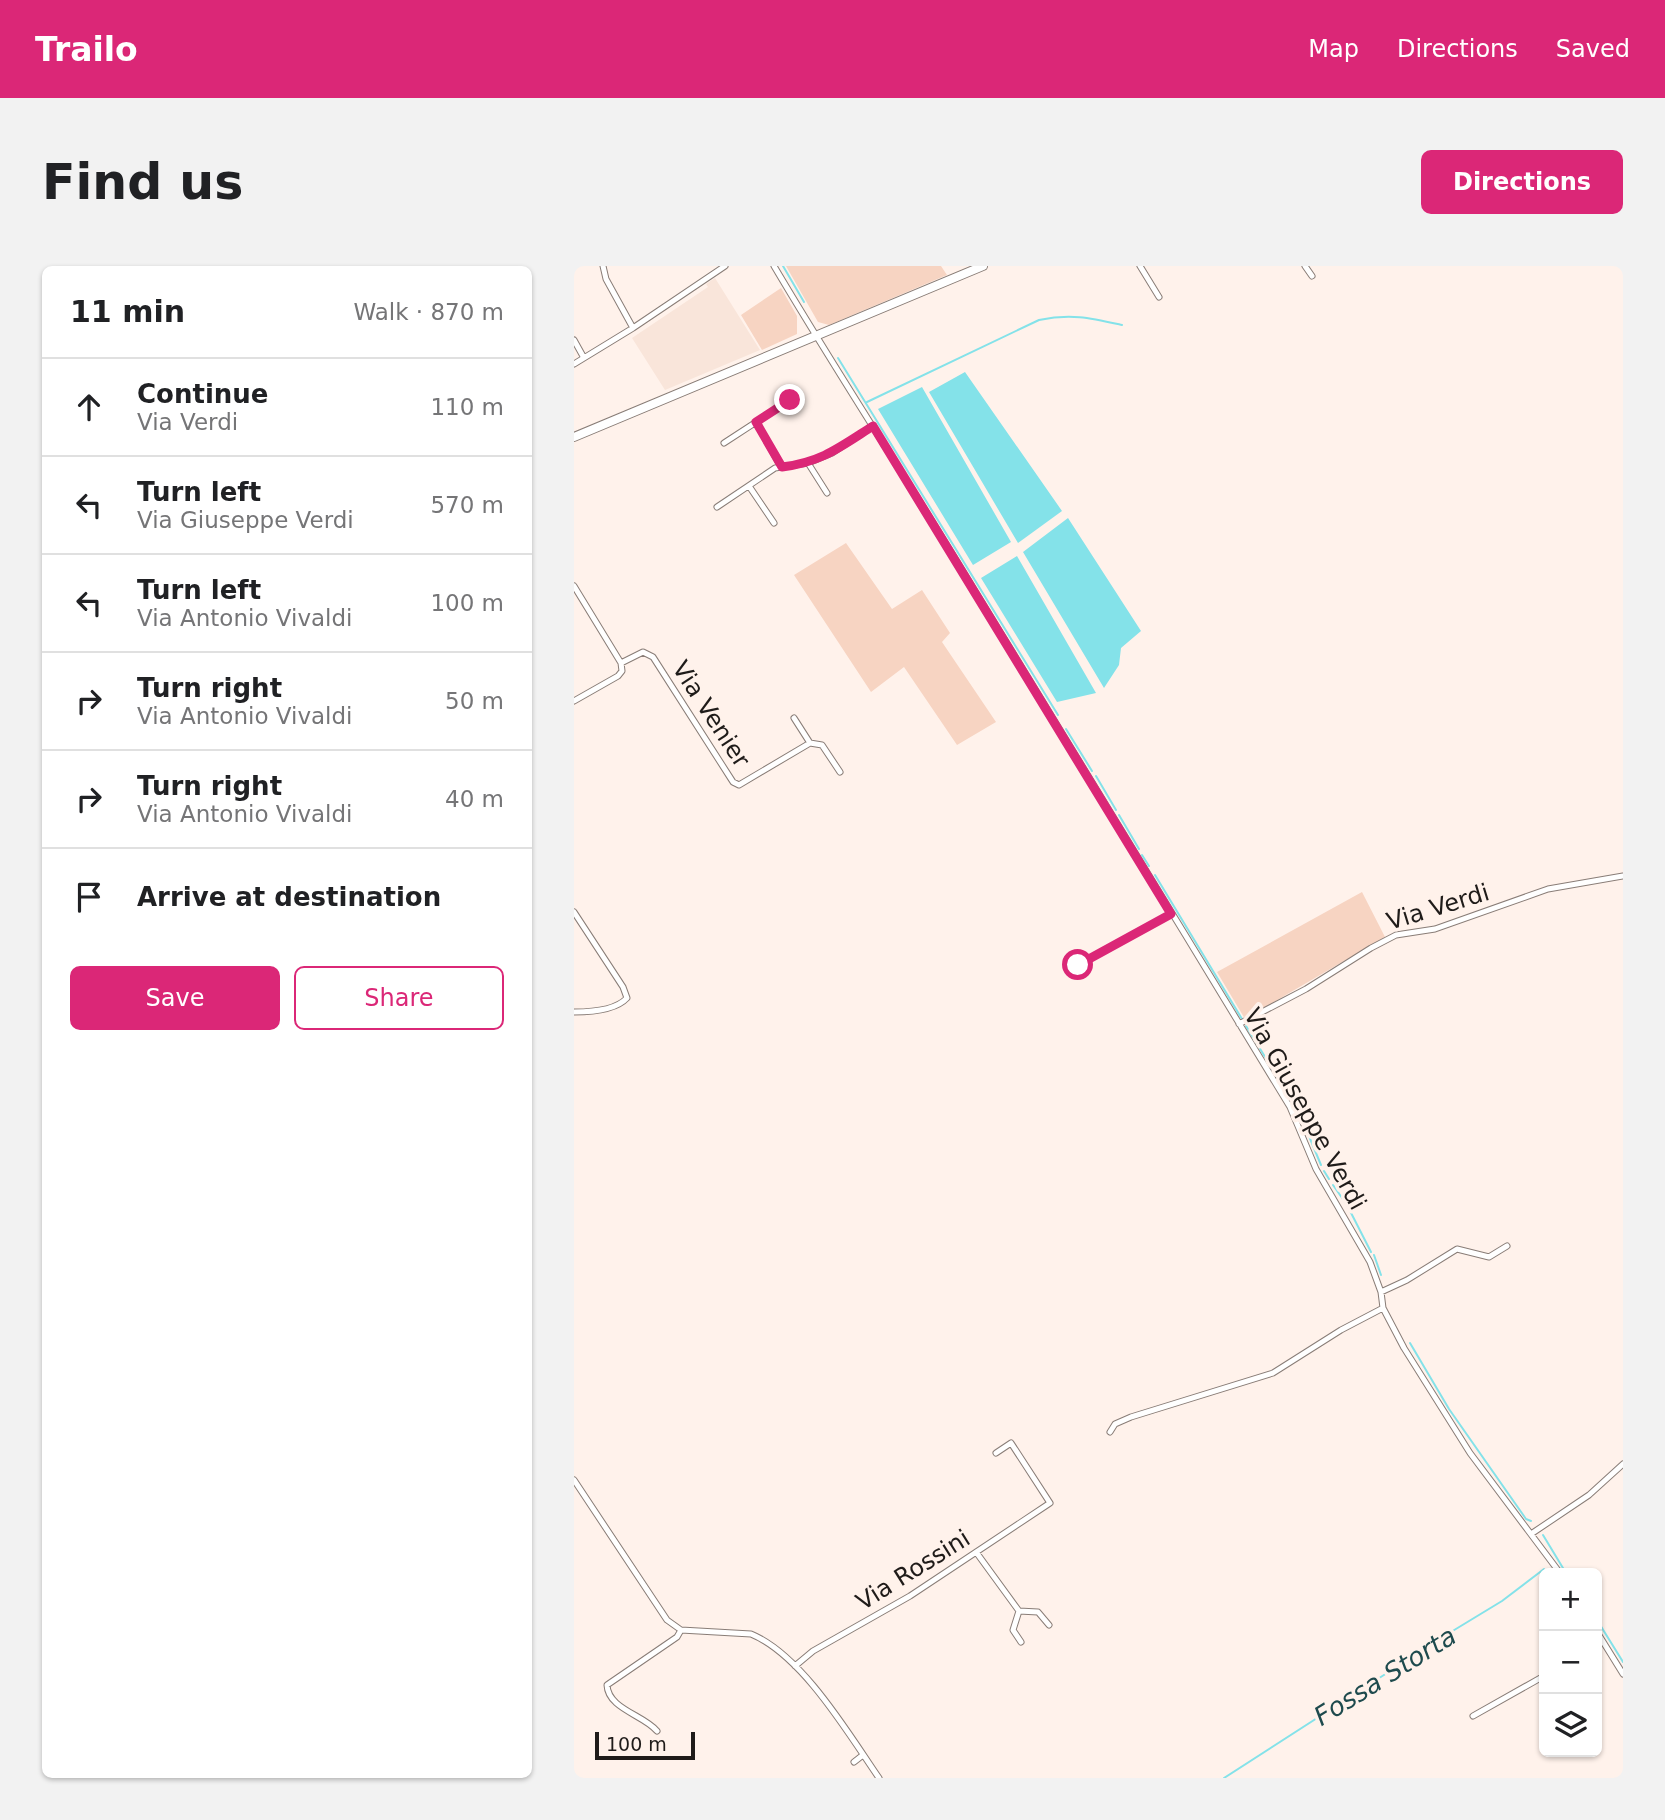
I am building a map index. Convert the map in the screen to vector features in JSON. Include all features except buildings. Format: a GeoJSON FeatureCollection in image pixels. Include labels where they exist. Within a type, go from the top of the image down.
{"type":"FeatureCollection","features":[{"type":"Feature","properties":{"kind":"main road"},"geometry":{"type":"LineString","coordinates":[[574,437],[984,266]]}},
{"type":"Feature","properties":{"kind":"street"},"geometry":{"type":"LineString","coordinates":[[603,266],[606,279],[633,328]]}},
{"type":"Feature","properties":{"kind":"street"},"geometry":{"type":"LineString","coordinates":[[574,364],[725,266]]}},
{"type":"Feature","properties":{"kind":"street","name":"Via Giuseppe Verdi"},"geometry":{"type":"LineString","coordinates":[[774,266],[1290,1107],[1317,1169],[1370,1262],[1381,1292],[1383,1308],[1405,1348],[1470,1453],[1556,1568]]}},
{"type":"Feature","properties":{"kind":"street"},"geometry":{"type":"LineString","coordinates":[[1140,266],[1159,297]]}},
{"type":"Feature","properties":{"kind":"street"},"geometry":{"type":"LineString","coordinates":[[1305,266],[1312,276]]}},
{"type":"Feature","properties":{"kind":"street"},"geometry":{"type":"LineString","coordinates":[[574,340],[584,358]]}},
{"type":"Feature","properties":{"kind":"street"},"geometry":{"type":"LineString","coordinates":[[724,443],[790,400]]}},
{"type":"Feature","properties":{"kind":"street"},"geometry":{"type":"LineString","coordinates":[[756,422],[782,467]]}},
{"type":"Feature","properties":{"kind":"street"},"geometry":{"type":"LineString","coordinates":[[717,507],[775,468],[808,463],[832,453],[873,426]]}},
{"type":"Feature","properties":{"kind":"street"},"geometry":{"type":"LineString","coordinates":[[808,463],[827,493]]}},
{"type":"Feature","properties":{"kind":"street"},"geometry":{"type":"LineString","coordinates":[[749,486],[774,523]]}},
{"type":"Feature","properties":{"kind":"street"},"geometry":{"type":"LineString","coordinates":[[574,586],[621,663],[622,671],[618,676],[574,701]]}},
{"type":"Feature","properties":{"kind":"street","name":"Via Venier"},"geometry":{"type":"LineString","coordinates":[[621,663],[643,652],[653,657],[733,782],[738,785],[810,743]]}},
{"type":"Feature","properties":{"kind":"street"},"geometry":{"type":"LineString","coordinates":[[794,718],[810,743],[822,745],[840,772]]}},
{"type":"Feature","properties":{"kind":"street","name":"Via Verdi"},"geometry":{"type":"LineString","coordinates":[[1239,1024],[1306,989],[1396,935],[1435,929],[1548,889],[1623,876]]}},
{"type":"Feature","properties":{"kind":"street"},"geometry":{"type":"LineString","coordinates":[[574,912],[623,987],[626,998],[622,1003],[612,1006],[574,1012]]}},
{"type":"Feature","properties":{"kind":"street"},"geometry":{"type":"LineString","coordinates":[[1078,965],[1171,914]]}},
{"type":"Feature","properties":{"kind":"street"},"geometry":{"type":"LineString","coordinates":[[1381,1292],[1407,1280],[1457,1249],[1489,1257],[1507,1246]]}},
{"type":"Feature","properties":{"kind":"street"},"geometry":{"type":"LineString","coordinates":[[1110,1432],[1115,1424],[1131,1417],[1273,1373],[1341,1330],[1383,1308]]}},
{"type":"Feature","properties":{"kind":"street","name":"Via Rossini"},"geometry":{"type":"LineString","coordinates":[[795,1666],[813,1651],[910,1596],[1050,1503],[1011,1443],[996,1452]]}},
{"type":"Feature","properties":{"kind":"street"},"geometry":{"type":"LineString","coordinates":[[1531,1534],[1589,1495],[1623,1464]]}},
{"type":"Feature","properties":{"kind":"street"},"geometry":{"type":"LineString","coordinates":[[574,1480],[667,1620],[681,1630],[751,1634],[761,1639],[795,1666],[815,1688],[879,1778]]}},
{"type":"Feature","properties":{"kind":"street"},"geometry":{"type":"LineString","coordinates":[[976,1552],[1019,1611]]}},
{"type":"Feature","properties":{"kind":"street"},"geometry":{"type":"LineString","coordinates":[[1019,1611],[1038,1612],[1049,1625]]}},
{"type":"Feature","properties":{"kind":"street"},"geometry":{"type":"LineString","coordinates":[[1019,1611],[1013,1630],[1021,1642]]}},
{"type":"Feature","properties":{"kind":"street"},"geometry":{"type":"LineString","coordinates":[[657,1731],[650,1723],[627,1712],[609,1694],[607,1685],[677,1637],[681,1630]]}},
{"type":"Feature","properties":{"kind":"street"},"geometry":{"type":"LineString","coordinates":[[1603,1643],[1623,1674]]}},
{"type":"Feature","properties":{"kind":"street"},"geometry":{"type":"LineString","coordinates":[[1473,1716],[1539,1679]]}},
{"type":"Feature","properties":{"kind":"street"},"geometry":{"type":"LineString","coordinates":[[854,1762],[863,1755]]}},
{"type":"Feature","properties":{"kind":"shaded area"},"geometry":{"type":"Polygon","coordinates":[[[786,266],[941,266],[947,275],[829,325],[818,322],[786,266]]]}},
{"type":"Feature","properties":{"kind":"shaded area"},"geometry":{"type":"Polygon","coordinates":[[[715,278],[760,350],[665,390],[632,338],[708,287],[706,284],[715,278]]]}},
{"type":"Feature","properties":{"kind":"shaded area"},"geometry":{"type":"Polygon","coordinates":[[[781,288],[797,316],[797,334],[762,350],[741,315],[781,288]]]}},
{"type":"Feature","properties":{"kind":"shaded area"},"geometry":{"type":"Polygon","coordinates":[[[846,543],[892,609],[922,590],[950,633],[942,642],[996,722],[957,745],[904,667],[871,692],[794,575],[846,543]]]}},
{"type":"Feature","properties":{"kind":"shaded area"},"geometry":{"type":"Polygon","coordinates":[[[1362,892],[1385,937],[1245,1019],[1217,972],[1362,892]]]}},
{"type":"Feature","properties":{"kind":"water"},"geometry":{"type":"Polygon","coordinates":[[[965,372],[1062,511],[1018,543],[929,392],[965,372]]]}},
{"type":"Feature","properties":{"kind":"water"},"geometry":{"type":"Polygon","coordinates":[[[922,387],[1011,542],[973,565],[878,409],[922,387]]]}},
{"type":"Feature","properties":{"kind":"water"},"geometry":{"type":"Polygon","coordinates":[[[1068,518],[1141,631],[1121,648],[1119,665],[1104,688],[1023,552],[1068,518]]]}},
{"type":"Feature","properties":{"kind":"water"},"geometry":{"type":"Polygon","coordinates":[[[1017,556],[1096,693],[1057,702],[981,578],[1017,556]]]}},
{"type":"Feature","properties":{"kind":"waterway"},"geometry":{"type":"LineString","coordinates":[[783,266],[804,302]]}},
{"type":"Feature","properties":{"kind":"waterway"},"geometry":{"type":"LineString","coordinates":[[867,402],[1039,320],[1091,318],[1122,325]]}},
{"type":"Feature","properties":{"kind":"waterway"},"geometry":{"type":"LineString","coordinates":[[838,358],[1058,715]]}},
{"type":"Feature","properties":{"kind":"waterway"},"geometry":{"type":"LineString","coordinates":[[1066,729],[1092,771]]}},
{"type":"Feature","properties":{"kind":"waterway"},"geometry":{"type":"LineString","coordinates":[[1096,776],[1116,810]]}},
{"type":"Feature","properties":{"kind":"waterway"},"geometry":{"type":"LineString","coordinates":[[1119,815],[1139,849]]}},
{"type":"Feature","properties":{"kind":"waterway"},"geometry":{"type":"LineString","coordinates":[[1142,855],[1149,866]]}},
{"type":"Feature","properties":{"kind":"waterway"},"geometry":{"type":"LineString","coordinates":[[1155,875],[1242,1019]]}},
{"type":"Feature","properties":{"kind":"waterway"},"geometry":{"type":"LineString","coordinates":[[1246,1026],[1288,1094]]}},
{"type":"Feature","properties":{"kind":"waterway"},"geometry":{"type":"LineString","coordinates":[[1292,1100],[1321,1165]]}},
{"type":"Feature","properties":{"kind":"waterway"},"geometry":{"type":"LineString","coordinates":[[1324,1171],[1329,1179]]}},
{"type":"Feature","properties":{"kind":"waterway"},"geometry":{"type":"LineString","coordinates":[[1333,1185],[1347,1205],[1371,1252]]}},
{"type":"Feature","properties":{"kind":"waterway"},"geometry":{"type":"LineString","coordinates":[[1374,1255],[1381,1275]]}},
{"type":"Feature","properties":{"kind":"waterway"},"geometry":{"type":"LineString","coordinates":[[1410,1343],[1449,1409],[1526,1519],[1531,1521]]}},
{"type":"Feature","properties":{"kind":"waterway"},"geometry":{"type":"LineString","coordinates":[[1543,1535],[1563,1568]]}},
{"type":"Feature","properties":{"kind":"waterway","name":"Fossa Storta"},"geometry":{"type":"LineString","coordinates":[[1224,1778],[1502,1601],[1539,1573]]}},
{"type":"Feature","properties":{"kind":"waterway"},"geometry":{"type":"LineString","coordinates":[[1602,1628],[1623,1662]]}},
{"type":"Feature","properties":{"kind":"route"},"geometry":{"type":"LineString","coordinates":[[790,400],[756,422],[782,467],[808,463],[832,453],[873,426],[1052,715],[1171,914],[1078,965]]}}]}
